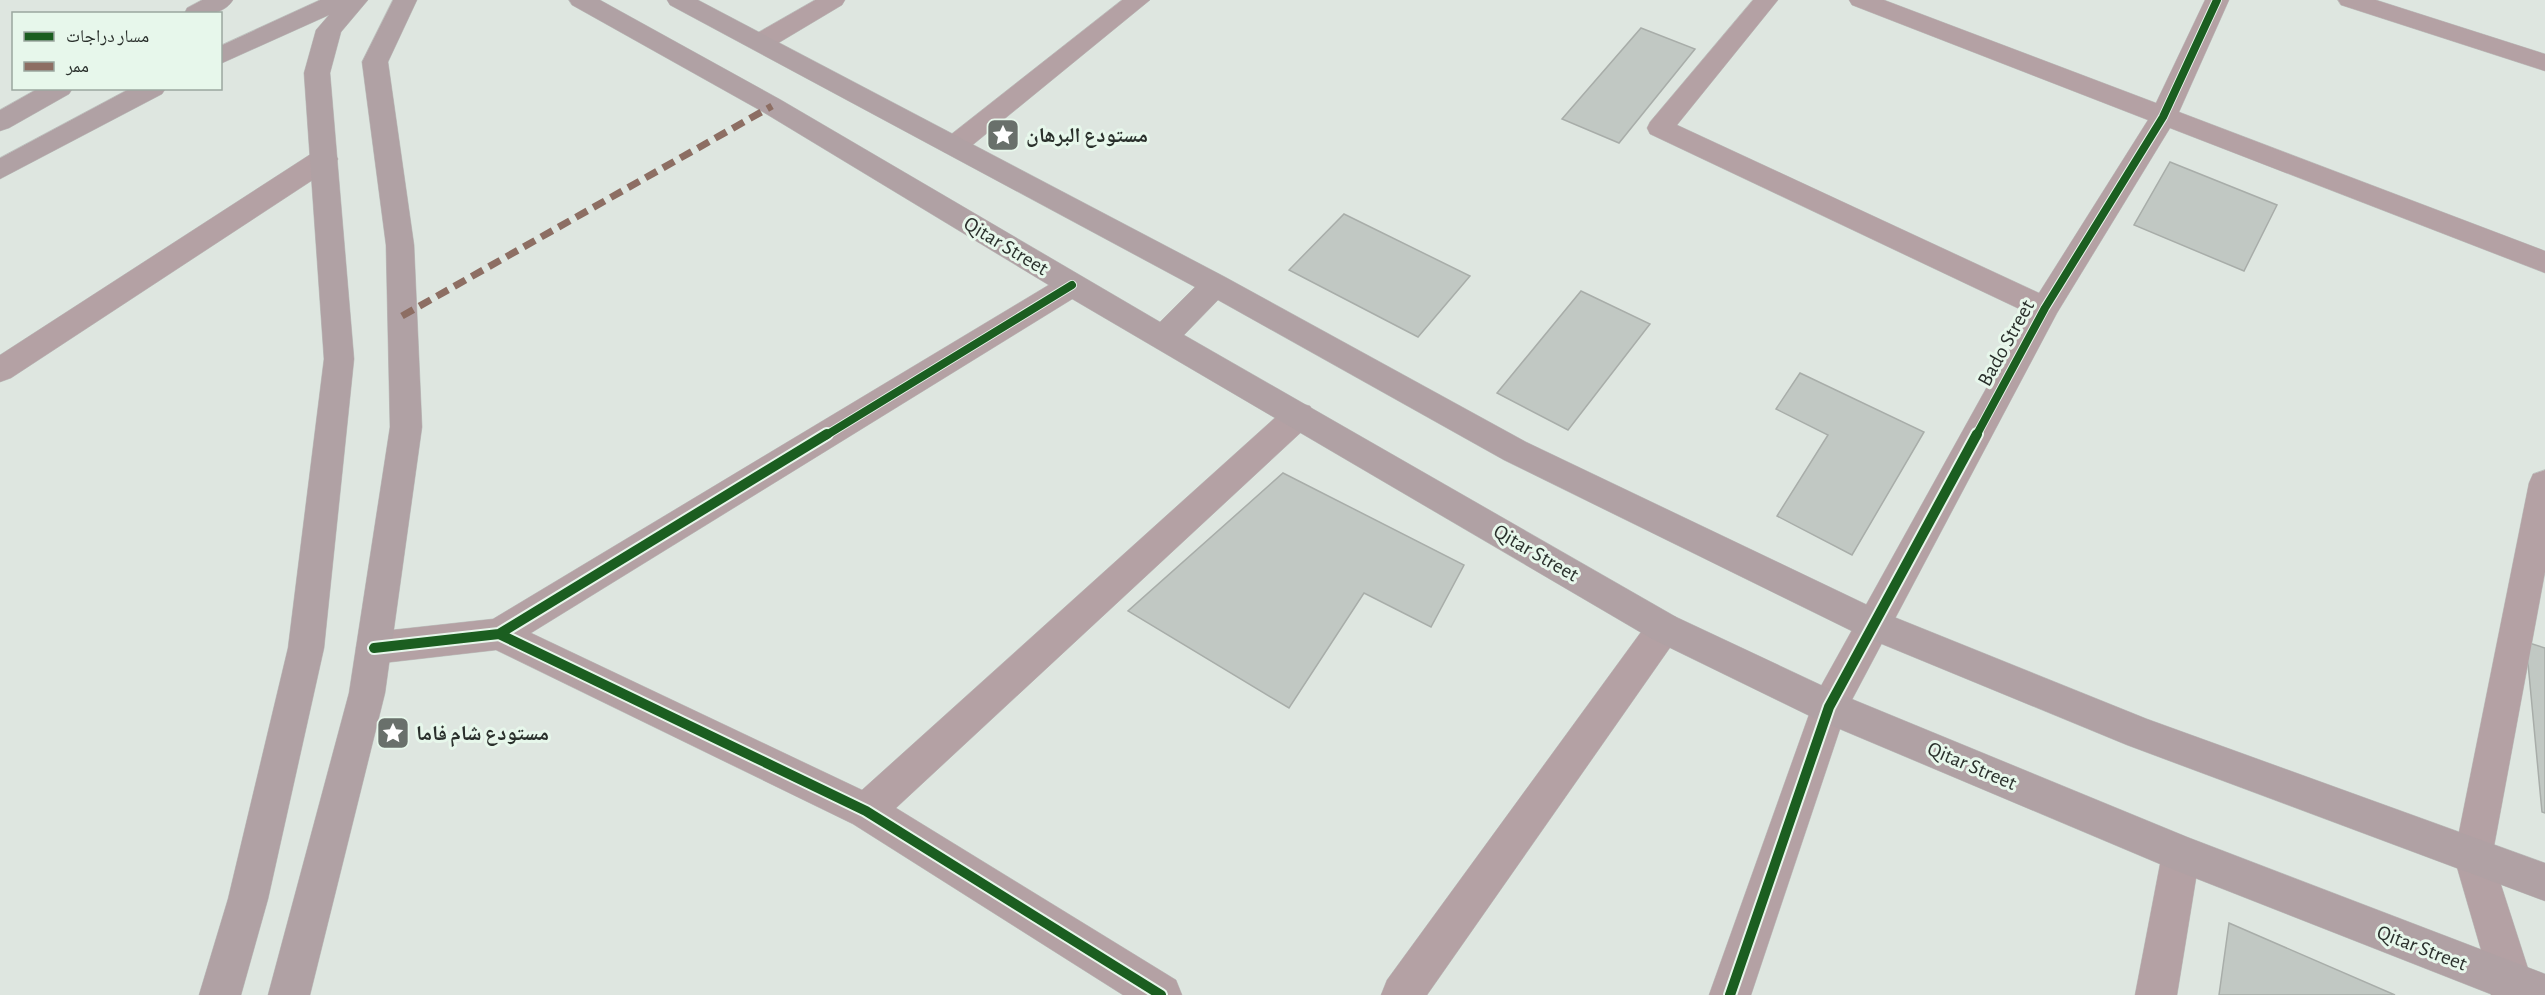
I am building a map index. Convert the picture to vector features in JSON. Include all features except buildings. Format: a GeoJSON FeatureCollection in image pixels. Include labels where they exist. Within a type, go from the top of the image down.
{"type":"FeatureCollection","features":[{"type":"Feature","properties":{"kind":"main road"},"geometry":{"type":"LineString","coordinates":[[200,12],[221,0]]}},
{"type":"Feature","properties":{"kind":"main road"},"geometry":{"type":"LineString","coordinates":[[222,55],[340,0]]}},
{"type":"Feature","properties":{"kind":"main road"},"geometry":{"type":"LineString","coordinates":[[220,995],[248,899],[306,648],[339,359],[317,73],[329,30],[356,0]]}},
{"type":"Feature","properties":{"kind":"main road"},"geometry":{"type":"LineString","coordinates":[[289,995],[367,693],[406,427],[400,245],[375,62],[405,0]]}},
{"type":"Feature","properties":{"kind":"main road","name":"Qitar Street"},"geometry":{"type":"LineString","coordinates":[[581,0],[772,106],[1072,285],[1164,336],[1664,628],[1829,706],[2181,854],[2523,991]]}},
{"type":"Feature","properties":{"kind":"main road"},"geometry":{"type":"LineString","coordinates":[[679,0],[1215,285],[1515,450],[1872,624],[2140,733],[2545,882]]}},
{"type":"Feature","properties":{"kind":"main road"},"geometry":{"type":"LineString","coordinates":[[0,122],[56,90]]}},
{"type":"Feature","properties":{"kind":"main road"},"geometry":{"type":"LineString","coordinates":[[0,171],[149,90]]}},
{"type":"Feature","properties":{"kind":"main road"},"geometry":{"type":"LineString","coordinates":[[1164,336],[1215,285]]}},
{"type":"Feature","properties":{"kind":"street"},"geometry":{"type":"LineString","coordinates":[[761,42],[833,0]]}},
{"type":"Feature","properties":{"kind":"street"},"geometry":{"type":"LineString","coordinates":[[954,146],[1138,0]]}},
{"type":"Feature","properties":{"kind":"street"},"geometry":{"type":"LineString","coordinates":[[1766,0],[1660,128],[2045,308]]}},
{"type":"Feature","properties":{"kind":"street"},"geometry":{"type":"LineString","coordinates":[[1860,0],[2545,262]]}},
{"type":"Feature","properties":{"kind":"street","name":"Bado Street"},"geometry":{"type":"LineString","coordinates":[[1730,995],[1829,706],[2045,308],[2163,117],[2217,0]]}},
{"type":"Feature","properties":{"kind":"street"},"geometry":{"type":"LineString","coordinates":[[2366,2],[2545,63]]}},
{"type":"Feature","properties":{"kind":"street"},"geometry":{"type":"LineString","coordinates":[[0,370],[324,159]]}},
{"type":"Feature","properties":{"kind":"street"},"geometry":{"type":"LineString","coordinates":[[374,648],[499,634],[1072,285]]}},
{"type":"Feature","properties":{"kind":"street"},"geometry":{"type":"LineString","coordinates":[[866,811],[1299,415]]}},
{"type":"Feature","properties":{"kind":"street"},"geometry":{"type":"LineString","coordinates":[[2523,991],[2473,857],[2545,483]]}},
{"type":"Feature","properties":{"kind":"street"},"geometry":{"type":"LineString","coordinates":[[1402,995],[1664,628]]}},
{"type":"Feature","properties":{"kind":"street"},"geometry":{"type":"LineString","coordinates":[[499,634],[866,811],[1161,995]]}},
{"type":"Feature","properties":{"kind":"street"},"geometry":{"type":"LineString","coordinates":[[2156,995],[2181,854]]}},
{"type":"Feature","properties":{"kind":"marked path"},"geometry":{"type":"LineString","coordinates":[[402,316],[772,106]]}},
{"type":"Feature","properties":{"kind":"cycle path"},"geometry":{"type":"LineString","coordinates":[[1730,995],[1829,707],[2045,308],[2163,117],[2217,0]]}},
{"type":"Feature","properties":{"kind":"cycle path"},"geometry":{"type":"LineString","coordinates":[[499,634],[1072,285]]}},
{"type":"Feature","properties":{"kind":"cycle path"},"geometry":{"type":"LineString","coordinates":[[374,648],[499,634],[866,811],[1161,995]]}},
{"type":"Feature","properties":{"kind":"place","name":"مستودع البرهان"},"geometry":{"type":"Point","coordinates":[1003,135]}},
{"type":"Feature","properties":{"kind":"place","name":"مستودع شام فاما"},"geometry":{"type":"Point","coordinates":[393,733]}}]}
